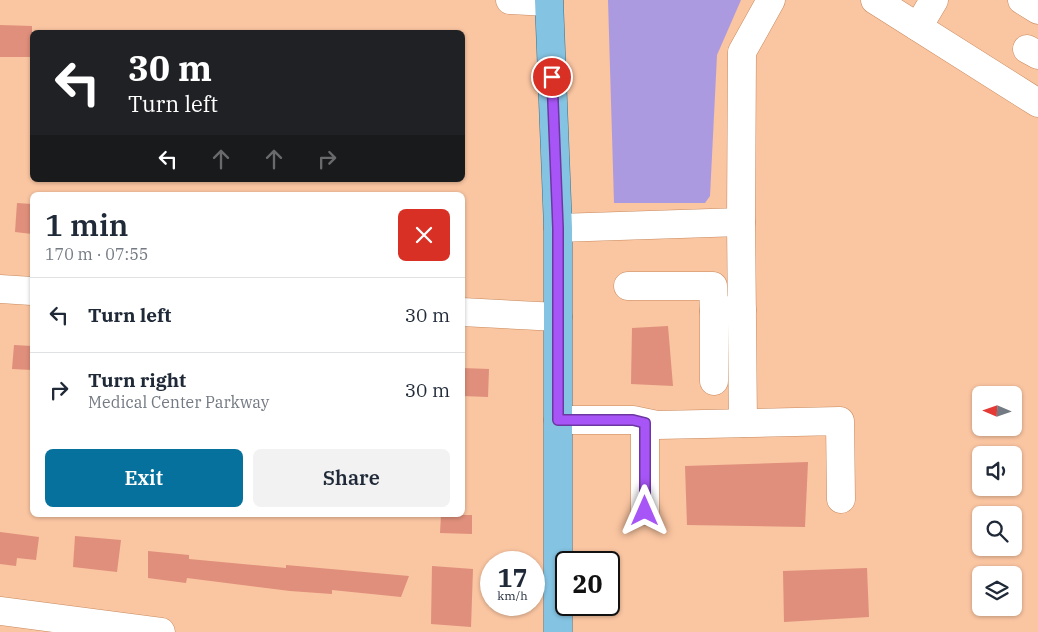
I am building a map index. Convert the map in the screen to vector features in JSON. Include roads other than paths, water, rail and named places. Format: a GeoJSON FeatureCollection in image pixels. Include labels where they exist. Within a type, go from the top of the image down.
{"type":"FeatureCollection","features":[{"type":"Feature","properties":{"kind":"main road"},"geometry":{"type":"LineString","coordinates":[[549,1],[558,228],[558,632]]}},
{"type":"Feature","properties":{"kind":"street"},"geometry":{"type":"LineString","coordinates":[[510,0],[549,1]]}},
{"type":"Feature","properties":{"kind":"street"},"geometry":{"type":"LineString","coordinates":[[743,423],[742,52],[771,0]]}},
{"type":"Feature","properties":{"kind":"street"},"geometry":{"type":"LineString","coordinates":[[875,0],[1038,103]]}},
{"type":"Feature","properties":{"kind":"street"},"geometry":{"type":"LineString","coordinates":[[918,27],[934,0]]}},
{"type":"Feature","properties":{"kind":"street"},"geometry":{"type":"LineString","coordinates":[[1022,0],[1038,10]]}},
{"type":"Feature","properties":{"kind":"street"},"geometry":{"type":"LineString","coordinates":[[558,228],[741,222]]}},
{"type":"Feature","properties":{"kind":"street"},"geometry":{"type":"LineString","coordinates":[[628,286],[713,286],[714,381]]}},
{"type":"Feature","properties":{"kind":"street"},"geometry":{"type":"LineString","coordinates":[[0,289],[30,291]]}},
{"type":"Feature","properties":{"kind":"street"},"geometry":{"type":"LineString","coordinates":[[714,311],[742,310]]}},
{"type":"Feature","properties":{"kind":"street"},"geometry":{"type":"LineString","coordinates":[[465,312],[558,317]]}},
{"type":"Feature","properties":{"kind":"street"},"geometry":{"type":"LineString","coordinates":[[558,420],[633,420],[657,425],[840,421],[841,499]]}},
{"type":"Feature","properties":{"kind":"street"},"geometry":{"type":"LineString","coordinates":[[645,423],[645,511]]}},
{"type":"Feature","properties":{"kind":"street"},"geometry":{"type":"LineString","coordinates":[[0,611],[161,632]]}}]}
